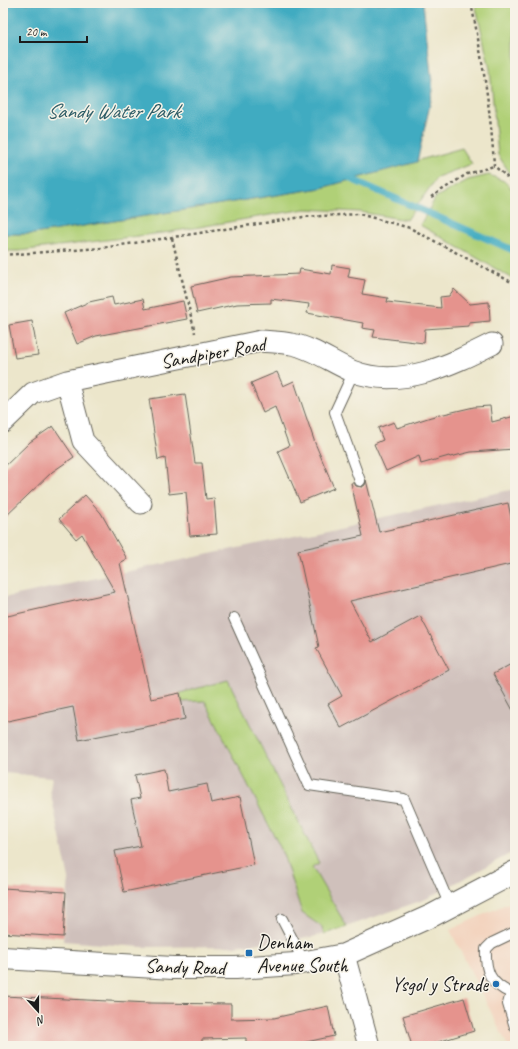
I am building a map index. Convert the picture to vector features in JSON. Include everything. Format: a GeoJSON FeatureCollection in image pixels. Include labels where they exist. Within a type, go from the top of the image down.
{"type":"FeatureCollection","features":[{"type":"Feature","properties":{"kind":"main road","name":"Sandy Road"},"geometry":{"type":"LineString","coordinates":[[3,958],[189,968],[236,968],[295,964],[344,955],[450,906],[515,872]]}},
{"type":"Feature","properties":{"kind":"street","name":"Sandpiper Road"},"geometry":{"type":"LineString","coordinates":[[3,422],[33,392],[67,381],[261,341],[292,344],[354,372],[375,377],[424,373],[450,364],[492,344]]}},
{"type":"Feature","properties":{"kind":"street"},"geometry":{"type":"LineString","coordinates":[[67,381],[83,441],[141,503]]}},
{"type":"Feature","properties":{"kind":"street"},"geometry":{"type":"LineString","coordinates":[[344,955],[369,1046]]}},
{"type":"Feature","properties":{"kind":"lane"},"geometry":{"type":"LineString","coordinates":[[354,372],[335,412],[360,481]]}},
{"type":"Feature","properties":{"kind":"lane"},"geometry":{"type":"LineString","coordinates":[[234,618],[309,785],[404,799],[450,906]]}},
{"type":"Feature","properties":{"kind":"lane"},"geometry":{"type":"LineString","coordinates":[[282,919],[304,962]]}},
{"type":"Feature","properties":{"kind":"lane"},"geometry":{"type":"LineString","coordinates":[[515,932],[492,943],[486,949],[485,961],[487,970],[499,987],[513,992],[508,1004],[515,1027]]}},
{"type":"Feature","properties":{"kind":"path"},"geometry":{"type":"LineString","coordinates":[[471,3],[481,49],[492,135],[494,166],[505,175],[515,187]]}},
{"type":"Feature","properties":{"kind":"path"},"geometry":{"type":"LineString","coordinates":[[432,197],[467,174],[494,166]]}},
{"type":"Feature","properties":{"kind":"path"},"geometry":{"type":"LineString","coordinates":[[3,255],[102,248],[303,217],[359,214],[410,228],[515,284]]}},
{"type":"Feature","properties":{"kind":"path"},"geometry":{"type":"LineString","coordinates":[[172,238],[199,353]]}},
{"type":"Feature","properties":{"kind":"shaded area"},"geometry":{"type":"Polygon","coordinates":[[[515,489],[515,851],[426,899],[332,932],[312,937],[235,946],[141,947],[63,941],[69,879],[50,790],[52,777],[3,773],[3,598],[515,489]]]}},
{"type":"Feature","properties":{"kind":"shaded area","name":"Ysgol y Strade"},"geometry":{"type":"Polygon","coordinates":[[[515,900],[515,1046],[508,1046],[450,930],[515,900]]]}},
{"type":"Feature","properties":{"kind":"green space"},"geometry":{"type":"Polygon","coordinates":[[[475,3],[515,3],[515,181],[498,155],[490,69],[475,3]]]}},
{"type":"Feature","properties":{"kind":"green space"},"geometry":{"type":"Polygon","coordinates":[[[462,148],[472,164],[437,177],[407,220],[360,212],[305,209],[170,232],[19,251],[3,251],[3,234],[33,234],[321,188],[462,148]]]}},
{"type":"Feature","properties":{"kind":"green space"},"geometry":{"type":"Polygon","coordinates":[[[489,175],[504,181],[515,192],[515,280],[420,225],[436,197],[468,180],[489,175]]]}},
{"type":"Feature","properties":{"kind":"green space"},"geometry":{"type":"Polygon","coordinates":[[[228,680],[319,863],[312,867],[347,927],[324,934],[322,927],[302,913],[282,851],[205,701],[182,702],[180,693],[228,680]]]}},
{"type":"Feature","properties":{"kind":"water","name":"Sandy Water Park"},"geometry":{"type":"Polygon","coordinates":[[[3,3],[423,3],[433,91],[417,162],[321,188],[33,234],[3,234],[3,3]]]}},
{"type":"Feature","properties":{"kind":"building"},"geometry":{"type":"Polygon","coordinates":[[[332,265],[350,268],[348,277],[365,280],[362,294],[388,298],[387,302],[441,308],[440,297],[449,296],[454,289],[470,304],[489,302],[490,321],[469,323],[469,326],[425,329],[424,343],[373,337],[375,330],[362,328],[363,323],[307,313],[309,304],[271,299],[271,303],[237,304],[197,313],[191,286],[231,277],[299,274],[300,269],[331,274],[332,265]]]}},
{"type":"Feature","properties":{"kind":"building"},"geometry":{"type":"Polygon","coordinates":[[[112,297],[114,305],[143,299],[145,309],[183,301],[187,319],[96,336],[77,344],[64,313],[89,302],[112,297]]]}},
{"type":"Feature","properties":{"kind":"building"},"geometry":{"type":"Polygon","coordinates":[[[32,321],[38,355],[15,358],[9,325],[32,321]]]}},
{"type":"Feature","properties":{"kind":"building"},"geometry":{"type":"Polygon","coordinates":[[[277,372],[283,386],[294,381],[315,443],[334,488],[300,502],[278,451],[289,446],[275,407],[263,413],[251,383],[277,372]]]}},
{"type":"Feature","properties":{"kind":"building"},"geometry":{"type":"Polygon","coordinates":[[[185,394],[195,463],[202,463],[206,499],[214,498],[217,534],[190,536],[186,492],[169,494],[165,458],[158,460],[149,399],[185,394]]]}},
{"type":"Feature","properties":{"kind":"building"},"geometry":{"type":"Polygon","coordinates":[[[490,406],[492,422],[515,416],[515,449],[471,452],[449,456],[421,464],[419,456],[386,471],[374,444],[383,440],[378,428],[394,422],[397,428],[431,417],[474,407],[490,406]]]}},
{"type":"Feature","properties":{"kind":"building"},"geometry":{"type":"Polygon","coordinates":[[[53,426],[74,457],[52,472],[3,519],[3,468],[30,442],[53,426]]]}},
{"type":"Feature","properties":{"kind":"building"},"geometry":{"type":"Polygon","coordinates":[[[366,480],[379,532],[508,503],[515,536],[515,563],[350,601],[372,642],[420,616],[449,670],[341,728],[328,704],[342,696],[316,648],[319,647],[298,550],[363,536],[351,483],[362,487],[365,485],[366,480]]]}},
{"type":"Feature","properties":{"kind":"building"},"geometry":{"type":"Polygon","coordinates":[[[85,495],[101,513],[127,559],[120,563],[151,699],[180,693],[185,719],[79,740],[73,707],[3,722],[3,617],[115,592],[82,534],[76,539],[59,519],[85,495]]]}},
{"type":"Feature","properties":{"kind":"building"},"geometry":{"type":"Polygon","coordinates":[[[515,662],[515,714],[493,674],[515,662]]]}},
{"type":"Feature","properties":{"kind":"building"},"geometry":{"type":"Polygon","coordinates":[[[164,769],[168,792],[207,784],[211,803],[240,797],[254,865],[124,892],[115,851],[141,846],[131,800],[140,798],[135,775],[164,769]]]}},
{"type":"Feature","properties":{"kind":"building"},"geometry":{"type":"Polygon","coordinates":[[[3,888],[66,892],[63,937],[3,933],[3,888]]]}},
{"type":"Feature","properties":{"kind":"building"},"geometry":{"type":"Polygon","coordinates":[[[3,996],[150,1003],[231,1004],[231,1019],[274,1018],[328,1006],[334,1036],[288,1046],[246,1046],[246,1038],[202,1039],[202,1046],[3,1046],[3,996]]]}},
{"type":"Feature","properties":{"kind":"building"},"geometry":{"type":"Polygon","coordinates":[[[464,998],[474,1031],[425,1046],[412,1046],[403,1016],[464,998]]]}},
{"type":"Feature","properties":{"kind":"waterway"},"geometry":{"type":"LineString","coordinates":[[351,179],[515,251]]}},
{"type":"Feature","properties":{"kind":"place","name":"Denham Avenue South"},"geometry":{"type":"Point","coordinates":[249,953]}},
{"type":"Feature","properties":{"kind":"place","name":"Ysgol y Strade"},"geometry":{"type":"Point","coordinates":[496,984]}}]}
